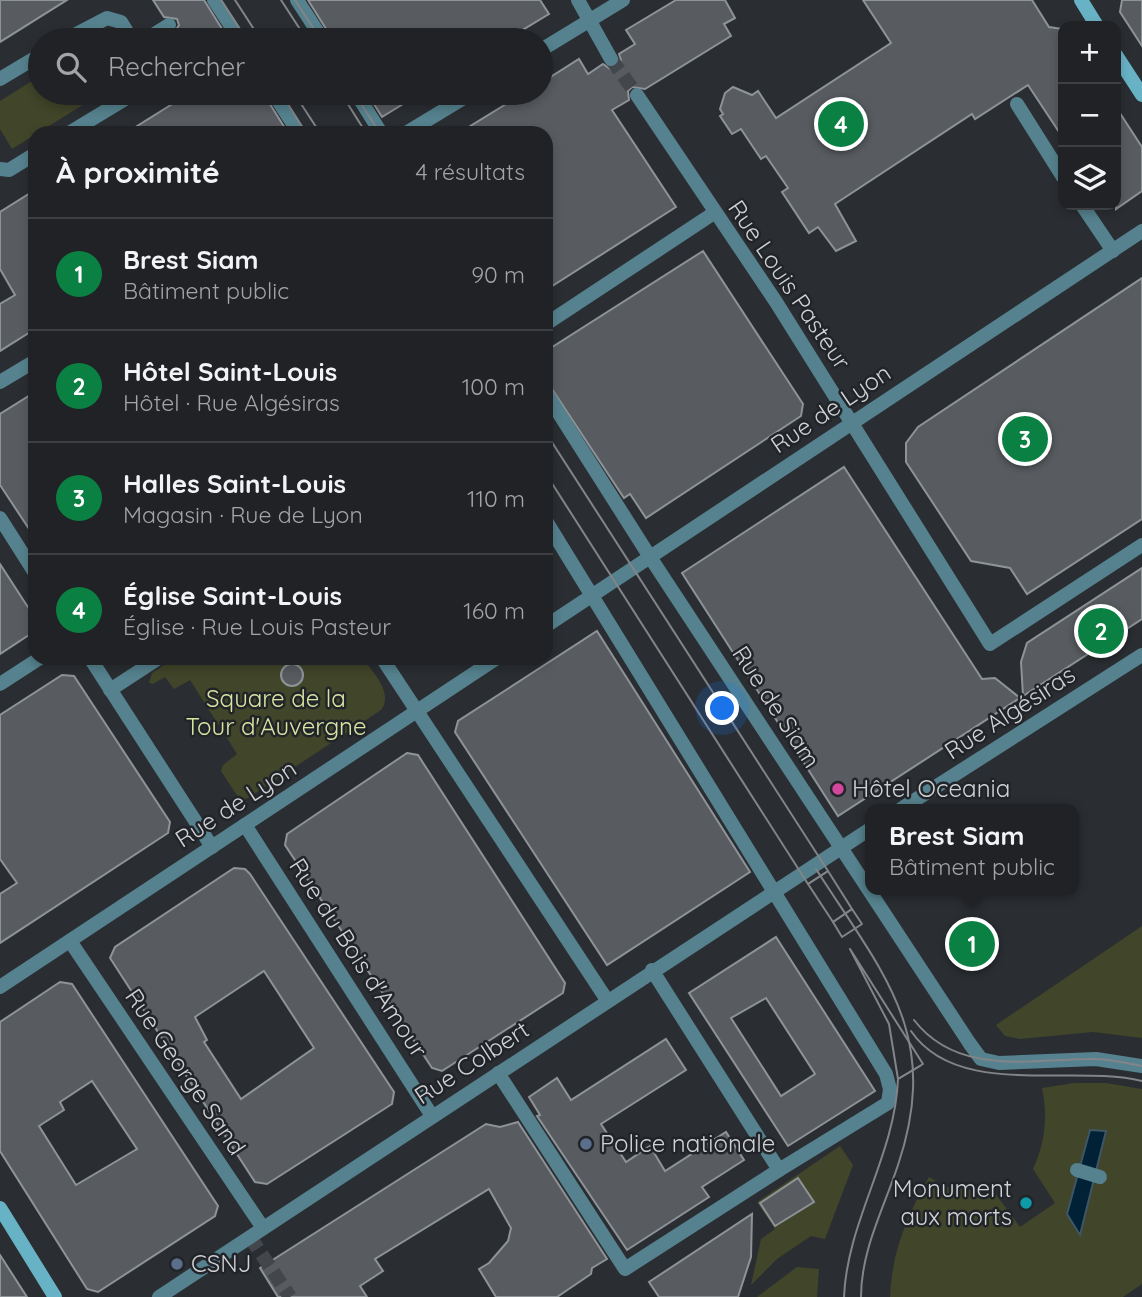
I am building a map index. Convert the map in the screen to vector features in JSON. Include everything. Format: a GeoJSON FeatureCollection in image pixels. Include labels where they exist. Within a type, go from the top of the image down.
{"type":"FeatureCollection","features":[{"type":"Feature","properties":{"kind":"main road"},"geometry":{"type":"LineString","coordinates":[[1081,0],[1094,21]]}},
{"type":"Feature","properties":{"kind":"main road"},"geometry":{"type":"LineString","coordinates":[[1121,63],[1142,95]]}},
{"type":"Feature","properties":{"kind":"main road"},"geometry":{"type":"LineString","coordinates":[[0,1208],[55,1297]]}},
{"type":"Feature","properties":{"kind":"street"},"geometry":{"type":"LineString","coordinates":[[214,0],[232,28]]}},
{"type":"Feature","properties":{"kind":"street"},"geometry":{"type":"LineString","coordinates":[[297,0],[315,28]]}},
{"type":"Feature","properties":{"kind":"street"},"geometry":{"type":"LineString","coordinates":[[578,0],[611,59]]}},
{"type":"Feature","properties":{"kind":"street"},"geometry":{"type":"LineString","coordinates":[[553,43],[623,0]]}},
{"type":"Feature","properties":{"kind":"street"},"geometry":{"type":"LineString","coordinates":[[88,28],[107,18],[121,22],[125,28]]}},
{"type":"Feature","properties":{"kind":"street"},"geometry":{"type":"LineString","coordinates":[[163,28],[169,24]]}},
{"type":"Feature","properties":{"kind":"street"},"geometry":{"type":"LineString","coordinates":[[0,79],[28,62]]}},
{"type":"Feature","properties":{"kind":"street","name":"Rue Louis Pasteur"},"geometry":{"type":"LineString","coordinates":[[637,95],[776,303],[990,644],[1142,545]]}},
{"type":"Feature","properties":{"kind":"street"},"geometry":{"type":"LineString","coordinates":[[1017,104],[1058,169]]}},
{"type":"Feature","properties":{"kind":"street"},"geometry":{"type":"LineString","coordinates":[[81,126],[115,105]]}},
{"type":"Feature","properties":{"kind":"street"},"geometry":{"type":"LineString","coordinates":[[281,105],[294,126]]}},
{"type":"Feature","properties":{"kind":"street"},"geometry":{"type":"LineString","coordinates":[[364,105],[377,126]]}},
{"type":"Feature","properties":{"kind":"street"},"geometry":{"type":"LineString","coordinates":[[418,126],[452,105]]}},
{"type":"Feature","properties":{"kind":"street"},"geometry":{"type":"LineString","coordinates":[[0,169],[9,170],[28,158]]}},
{"type":"Feature","properties":{"kind":"street"},"geometry":{"type":"LineString","coordinates":[[1085,210],[1113,251]]}},
{"type":"Feature","properties":{"kind":"street"},"geometry":{"type":"LineString","coordinates":[[553,319],[714,213]]}},
{"type":"Feature","properties":{"kind":"street","name":"Rue de Lyon"},"geometry":{"type":"LineString","coordinates":[[553,621],[1142,231]]}},
{"type":"Feature","properties":{"kind":"street"},"geometry":{"type":"LineString","coordinates":[[0,382],[28,365]]}},
{"type":"Feature","properties":{"kind":"street","name":"Rue de Siam"},"geometry":{"type":"LineString","coordinates":[[553,404],[865,884]]}},
{"type":"Feature","properties":{"kind":"street"},"geometry":{"type":"LineString","coordinates":[[0,518],[28,562]]}},
{"type":"Feature","properties":{"kind":"street"},"geometry":{"type":"LineString","coordinates":[[498,1073],[625,1269],[888,1103],[890,1089],[886,1074],[553,532]]}},
{"type":"Feature","properties":{"kind":"street","name":"Rue Algésiras"},"geometry":{"type":"LineString","coordinates":[[909,804],[1142,655]]}},
{"type":"Feature","properties":{"kind":"street"},"geometry":{"type":"LineString","coordinates":[[0,684],[29,665]]}},
{"type":"Feature","properties":{"kind":"street"},"geometry":{"type":"LineString","coordinates":[[94,665],[212,847]]}},
{"type":"Feature","properties":{"kind":"street"},"geometry":{"type":"LineString","coordinates":[[110,690],[148,665]]}},
{"type":"Feature","properties":{"kind":"street"},"geometry":{"type":"LineString","coordinates":[[387,665],[607,1000]]}},
{"type":"Feature","properties":{"kind":"street","name":"Rue de Lyon"},"geometry":{"type":"LineString","coordinates":[[0,987],[487,665]]}},
{"type":"Feature","properties":{"kind":"street","name":"Rue du Bois d'Amour"},"geometry":{"type":"LineString","coordinates":[[245,825],[432,1116]]}},
{"type":"Feature","properties":{"kind":"street"},"geometry":{"type":"LineString","coordinates":[[841,848],[865,832]]}},
{"type":"Feature","properties":{"kind":"street","name":"Rue Colbert"},"geometry":{"type":"LineString","coordinates":[[159,1297],[841,848]]}},
{"type":"Feature","properties":{"kind":"street","name":"Rue de Siam"},"geometry":{"type":"LineString","coordinates":[[872,895],[981,1059],[999,1063],[1096,1059],[1142,1066]]}},
{"type":"Feature","properties":{"kind":"street","name":"Rue George Sand"},"geometry":{"type":"LineString","coordinates":[[70,941],[263,1228]]}},
{"type":"Feature","properties":{"kind":"street"},"geometry":{"type":"LineString","coordinates":[[652,970],[779,1170]]}},
{"type":"Feature","properties":{"kind":"street"},"geometry":{"type":"LineString","coordinates":[[1077,1170],[1100,1177]]}},
{"type":"Feature","properties":{"kind":"green space"},"geometry":{"type":"Polygon","coordinates":[[[28,84],[28,105],[83,105],[49,126],[28,126],[28,139],[12,149],[0,129],[0,101],[28,84]]]}},
{"type":"Feature","properties":{"kind":"green space","name":"Square de la Tour d'Auvergne"},"geometry":{"type":"Polygon","coordinates":[[[164,665],[368,665],[381,683],[385,697],[381,710],[248,798],[240,800],[221,771],[223,765],[237,754],[190,680],[174,689],[165,677],[153,684],[149,683],[152,673],[164,665]]]}},
{"type":"Feature","properties":{"kind":"green space"},"geometry":{"type":"Polygon","coordinates":[[[1142,926],[1142,1038],[1093,1032],[1020,1039],[1005,1036],[996,1025],[1142,926]]]}},
{"type":"Feature","properties":{"kind":"green space"},"geometry":{"type":"Polygon","coordinates":[[[1074,1083],[1106,1083],[1142,1089],[1142,1284],[1123,1297],[890,1297],[897,1249],[929,1177],[946,1187],[995,1193],[1020,1227],[1055,1203],[1033,1169],[1044,1129],[1042,1088],[1074,1083]]]}},
{"type":"Feature","properties":{"kind":"green space"},"geometry":{"type":"Polygon","coordinates":[[[840,1146],[853,1165],[825,1239],[811,1236],[777,1259],[751,1285],[761,1239],[775,1229],[757,1202],[840,1146]]]}},
{"type":"Feature","properties":{"kind":"green space"},"geometry":{"type":"Polygon","coordinates":[[[797,1267],[819,1269],[817,1297],[757,1297],[797,1267]]]}},
{"type":"Feature","properties":{"kind":"water"},"geometry":{"type":"Polygon","coordinates":[[[1090,1130],[1106,1131],[1080,1235],[1067,1214],[1090,1130]]]}},
{"type":"Feature","properties":{"kind":"building"},"geometry":{"type":"Polygon","coordinates":[[[0,0],[67,0],[0,42],[0,0]]]}},
{"type":"Feature","properties":{"kind":"building"},"geometry":{"type":"Polygon","coordinates":[[[153,0],[204,0],[222,28],[177,28],[177,19],[164,17],[153,0]]]}},
{"type":"Feature","properties":{"kind":"building"},"geometry":{"type":"Polygon","coordinates":[[[308,0],[540,0],[549,14],[526,28],[326,28],[308,0]]]}},
{"type":"Feature","properties":{"kind":"building"},"geometry":{"type":"Polygon","coordinates":[[[676,0],[725,0],[735,18],[724,24],[731,36],[645,89],[632,87],[628,91],[629,100],[612,110],[676,207],[553,286],[553,126],[470,126],[504,105],[553,105],[553,75],[579,59],[588,74],[603,64],[610,69],[616,67],[621,60],[619,54],[635,44],[626,30],[676,0]]]}},
{"type":"Feature","properties":{"kind":"building"},"geometry":{"type":"Polygon","coordinates":[[[863,0],[1032,0],[1049,27],[1058,28],[1058,130],[1028,85],[975,119],[972,114],[835,204],[856,241],[836,251],[818,227],[809,233],[782,192],[788,188],[766,156],[761,159],[741,129],[732,134],[720,116],[723,114],[720,109],[725,93],[733,87],[752,95],[758,91],[776,118],[891,43],[863,0]]]}},
{"type":"Feature","properties":{"kind":"building"},"geometry":{"type":"Polygon","coordinates":[[[1122,0],[1142,0],[1142,46],[1120,12],[1122,0]]]}},
{"type":"Feature","properties":{"kind":"building"},"geometry":{"type":"Polygon","coordinates":[[[171,105],[270,105],[284,126],[137,126],[171,105]]]}},
{"type":"Feature","properties":{"kind":"building"},"geometry":{"type":"Polygon","coordinates":[[[374,105],[402,105],[382,117],[374,105]]]}},
{"type":"Feature","properties":{"kind":"building"},"geometry":{"type":"Polygon","coordinates":[[[1121,115],[1142,147],[1142,191],[1121,206],[1121,115]]]}},
{"type":"Feature","properties":{"kind":"building"},"geometry":{"type":"Polygon","coordinates":[[[28,194],[28,333],[0,351],[0,304],[15,295],[0,269],[0,212],[28,194]]]}},
{"type":"Feature","properties":{"kind":"building"},"geometry":{"type":"Polygon","coordinates":[[[703,251],[803,404],[801,416],[646,518],[630,494],[624,498],[553,391],[553,347],[703,251]]]}},
{"type":"Feature","properties":{"kind":"building"},"geometry":{"type":"Polygon","coordinates":[[[1142,278],[1142,519],[1027,594],[1010,568],[971,561],[906,462],[906,443],[918,427],[1142,278]]]}},
{"type":"Feature","properties":{"kind":"building"},"geometry":{"type":"Polygon","coordinates":[[[28,396],[28,527],[0,485],[0,414],[28,396]]]}},
{"type":"Feature","properties":{"kind":"building"},"geometry":{"type":"Polygon","coordinates":[[[844,467],[982,679],[995,678],[1020,698],[838,816],[682,573],[844,467]]]}},
{"type":"Feature","properties":{"kind":"building"},"geometry":{"type":"Polygon","coordinates":[[[0,564],[28,607],[28,636],[0,654],[0,564]]]}},
{"type":"Feature","properties":{"kind":"building"},"geometry":{"type":"Polygon","coordinates":[[[1142,568],[1142,619],[1023,696],[1021,662],[1027,643],[1142,568]]]}},
{"type":"Feature","properties":{"kind":"building"},"geometry":{"type":"Polygon","coordinates":[[[597,631],[750,872],[607,965],[455,732],[458,721],[544,665],[553,665],[553,659],[597,631]]]}},
{"type":"Feature","properties":{"kind":"building"},"geometry":{"type":"Polygon","coordinates":[[[296,665],[302,671],[300,683],[292,686],[284,683],[281,675],[284,667],[296,665]]]}},
{"type":"Feature","properties":{"kind":"building"},"geometry":{"type":"Polygon","coordinates":[[[62,675],[74,676],[170,822],[168,833],[0,943],[0,894],[17,883],[0,859],[0,715],[62,675]]]}},
{"type":"Feature","properties":{"kind":"building"},"geometry":{"type":"Polygon","coordinates":[[[407,753],[418,755],[565,983],[563,993],[442,1071],[432,1068],[285,845],[287,834],[407,753]]]}},
{"type":"Feature","properties":{"kind":"building"},"geometry":{"type":"Polygon","coordinates":[[[234,868],[245,869],[394,1092],[392,1104],[267,1184],[255,1182],[110,958],[115,947],[234,868]],[[264,971],[195,1017],[207,1040],[204,1042],[241,1099],[314,1048],[264,971]]]}},
{"type":"Feature","properties":{"kind":"building"},"geometry":{"type":"Polygon","coordinates":[[[776,937],[875,1091],[788,1146],[689,993],[776,937]],[[766,998],[731,1018],[781,1096],[815,1074],[766,998]]]}},
{"type":"Feature","properties":{"kind":"building"},"geometry":{"type":"Polygon","coordinates":[[[60,982],[72,984],[218,1206],[215,1216],[98,1292],[87,1289],[0,1151],[0,1022],[60,982]],[[92,1081],[60,1102],[64,1110],[39,1126],[76,1185],[137,1149],[92,1081]]]}},
{"type":"Feature","properties":{"kind":"building","name":"Police nationale"},"geometry":{"type":"Polygon","coordinates":[[[666,1039],[686,1070],[601,1124],[626,1162],[650,1146],[665,1171],[726,1132],[744,1160],[702,1187],[709,1197],[627,1250],[537,1116],[540,1115],[529,1097],[557,1078],[571,1100],[666,1039]]]}},
{"type":"Feature","properties":{"kind":"building"},"geometry":{"type":"Polygon","coordinates":[[[518,1122],[607,1259],[592,1268],[591,1274],[557,1297],[496,1297],[479,1269],[489,1263],[508,1241],[511,1228],[489,1189],[375,1259],[383,1271],[360,1286],[367,1297],[278,1297],[260,1268],[486,1124],[500,1127],[518,1122]]]}},
{"type":"Feature","properties":{"kind":"building"},"geometry":{"type":"Polygon","coordinates":[[[798,1178],[814,1202],[775,1226],[760,1203],[798,1178]]]}},
{"type":"Feature","properties":{"kind":"building"},"geometry":{"type":"Polygon","coordinates":[[[752,1214],[751,1257],[738,1297],[659,1297],[649,1282],[752,1214]]]}},
{"type":"Feature","properties":{"kind":"building"},"geometry":{"type":"Polygon","coordinates":[[[0,1255],[27,1297],[0,1297],[0,1255]]]}},
{"type":"Feature","properties":{"kind":"tunnel"},"geometry":{"type":"LineString","coordinates":[[611,59],[637,95]]}},
{"type":"Feature","properties":{"kind":"tunnel"},"geometry":{"type":"LineString","coordinates":[[250,1237],[290,1297]]}},
{"type":"Feature","properties":{"kind":"tram line"},"geometry":{"type":"LineString","coordinates":[[221,0],[239,28]]}},
{"type":"Feature","properties":{"kind":"tram line"},"geometry":{"type":"LineString","coordinates":[[235,0],[253,28]]}},
{"type":"Feature","properties":{"kind":"tram line"},"geometry":{"type":"LineString","coordinates":[[281,0],[299,28]]}},
{"type":"Feature","properties":{"kind":"tram line"},"geometry":{"type":"LineString","coordinates":[[295,0],[313,28]]}},
{"type":"Feature","properties":{"kind":"tram line"},"geometry":{"type":"LineString","coordinates":[[288,105],[302,126]]}},
{"type":"Feature","properties":{"kind":"tram line"},"geometry":{"type":"LineString","coordinates":[[302,105],[315,126]]}},
{"type":"Feature","properties":{"kind":"tram line"},"geometry":{"type":"LineString","coordinates":[[348,105],[362,126]]}},
{"type":"Feature","properties":{"kind":"tram line"},"geometry":{"type":"LineString","coordinates":[[362,105],[375,126]]}},
{"type":"Feature","properties":{"kind":"tram line"},"geometry":{"type":"LineString","coordinates":[[553,444],[828,871],[808,884],[553,485]]}},
{"type":"Feature","properties":{"kind":"tram line"},"geometry":{"type":"LineString","coordinates":[[816,869],[883,974],[899,1007],[909,1041],[913,1078],[910,1119],[898,1165],[869,1246],[861,1297]]}},
{"type":"Feature","properties":{"kind":"tram line"},"geometry":{"type":"LineString","coordinates":[[828,871],[852,909],[833,922],[808,884],[828,871]]}},
{"type":"Feature","properties":{"kind":"tram line"},"geometry":{"type":"LineString","coordinates":[[852,909],[862,924],[842,937],[833,922],[852,909]]}},
{"type":"Feature","properties":{"kind":"tram line"},"geometry":{"type":"LineString","coordinates":[[850,949],[923,1064],[898,1079],[889,1024],[850,949]]}},
{"type":"Feature","properties":{"kind":"tram line"},"geometry":{"type":"LineString","coordinates":[[914,1020],[932,1038],[952,1050],[974,1057],[1021,1062],[1100,1059],[1142,1066]]}},
{"type":"Feature","properties":{"kind":"tram line"},"geometry":{"type":"LineString","coordinates":[[911,1031],[931,1052],[957,1065],[986,1072],[1114,1077],[1142,1081]]}},
{"type":"Feature","properties":{"kind":"tram line"},"geometry":{"type":"LineString","coordinates":[[844,1297],[853,1242],[889,1135],[898,1079],[920,1066]]}},
{"type":"Feature","properties":{"kind":"place","name":"Église Saint-Louis"},"geometry":{"type":"Point","coordinates":[841,124]}},
{"type":"Feature","properties":{"kind":"place","name":"Halles Saint-Louis"},"geometry":{"type":"Point","coordinates":[1025,439]}},
{"type":"Feature","properties":{"kind":"place","name":"Hôtel Saint-Louis"},"geometry":{"type":"Point","coordinates":[1101,631]}},
{"type":"Feature","properties":{"kind":"place","name":"Hôtel Oceania"},"geometry":{"type":"Point","coordinates":[838,789]}},
{"type":"Feature","properties":{"kind":"place","name":"Brest Siam"},"geometry":{"type":"Point","coordinates":[972,944]}},
{"type":"Feature","properties":{"kind":"place","name":"Police nationale"},"geometry":{"type":"Point","coordinates":[586,1144]}},
{"type":"Feature","properties":{"kind":"place","name":"Monument aux morts"},"geometry":{"type":"Point","coordinates":[1026,1203]}},
{"type":"Feature","properties":{"kind":"place","name":"CSNJ"},"geometry":{"type":"Point","coordinates":[177,1264]}}]}
